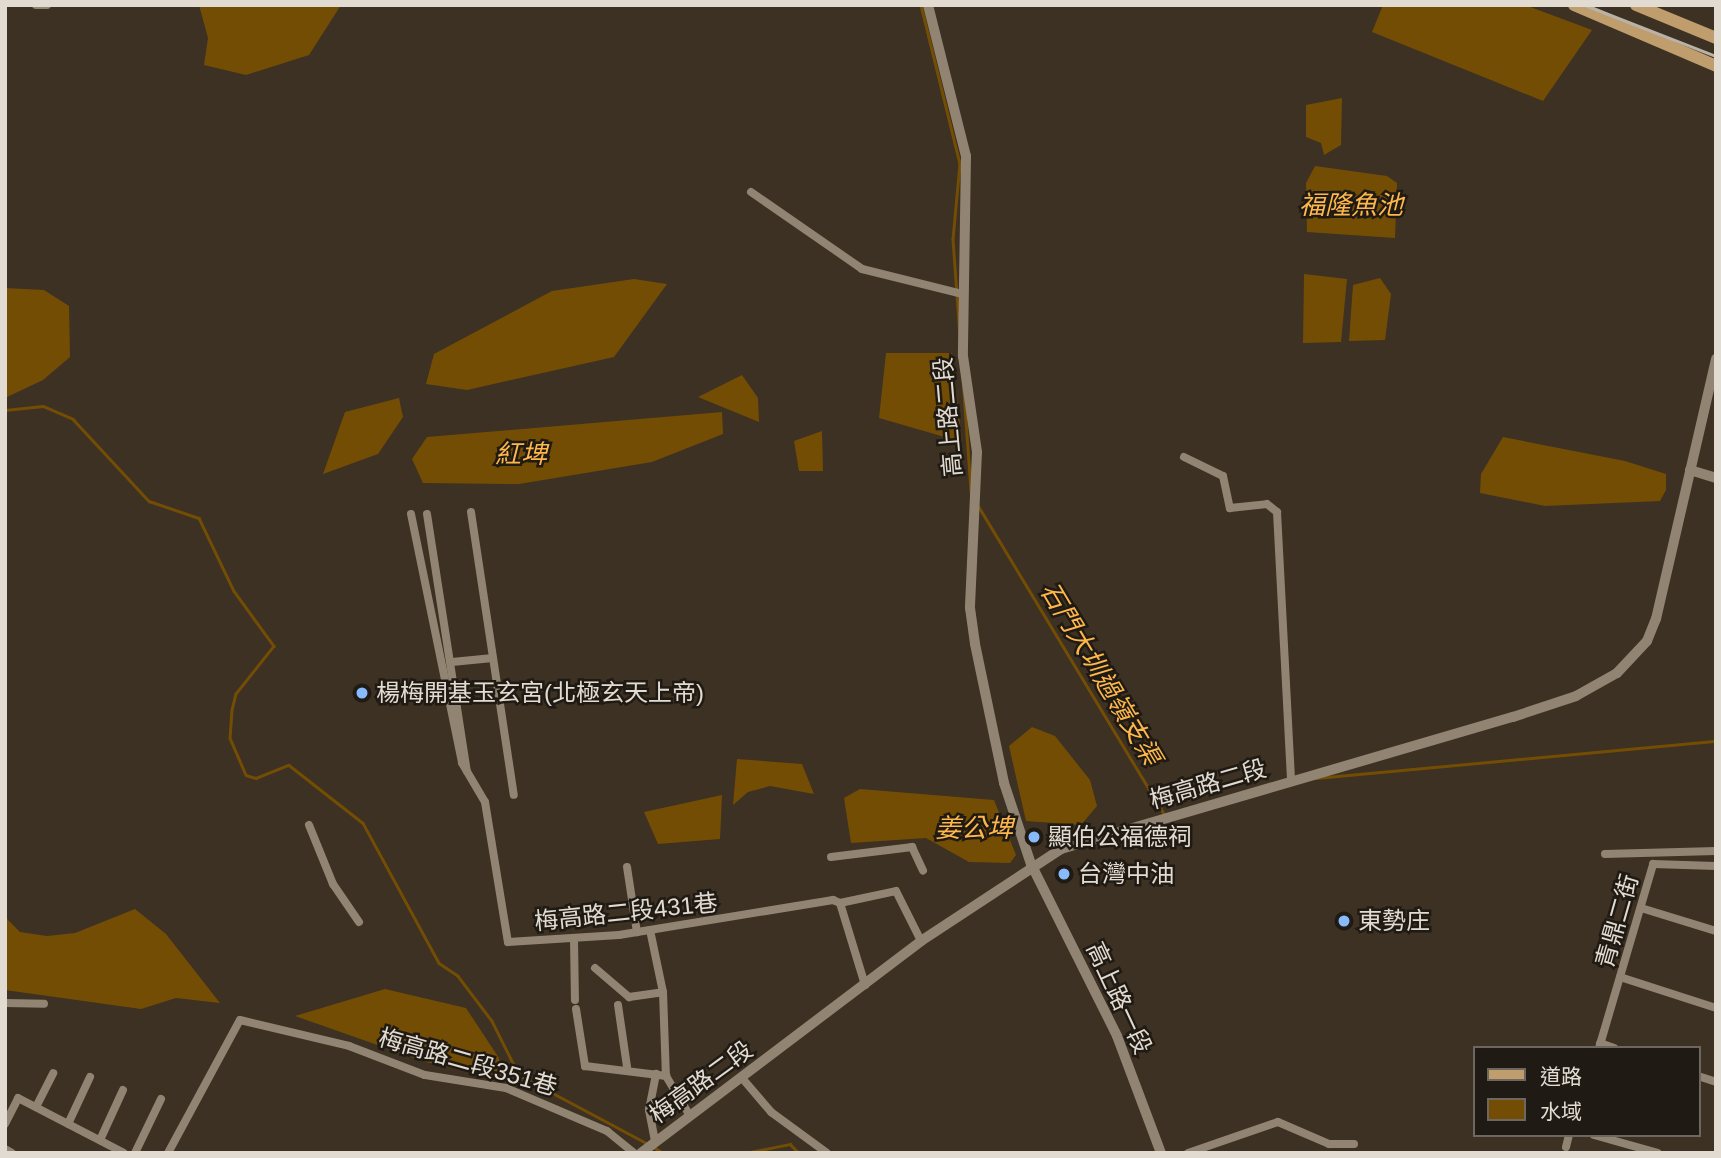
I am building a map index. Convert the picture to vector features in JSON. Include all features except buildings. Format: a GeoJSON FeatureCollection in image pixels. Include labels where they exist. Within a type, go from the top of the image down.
{"type":"FeatureCollection","features":[{"type":"Feature","properties":{"kind":"main road"},"geometry":{"type":"LineString","coordinates":[[1574,5],[1716,66]]}},
{"type":"Feature","properties":{"kind":"main road"},"geometry":{"type":"LineString","coordinates":[[1636,5],[1716,38]]}},
{"type":"Feature","properties":{"kind":"street"},"geometry":{"type":"LineString","coordinates":[[36,5],[47,5]]}},
{"type":"Feature","properties":{"kind":"street","name":"高上路二段"},"geometry":{"type":"LineString","coordinates":[[928,5],[965,143],[957,293],[975,499],[970,608],[1004,783],[1031,864]]}},
{"type":"Feature","properties":{"kind":"street"},"geometry":{"type":"LineString","coordinates":[[751,192],[862,269],[957,293]]}},
{"type":"Feature","properties":{"kind":"street","name":"梅高路二段"},"geometry":{"type":"LineString","coordinates":[[650,1149],[921,942],[1031,864],[1061,849],[1291,778],[1309,777],[1576,696],[1617,673],[1647,640],[1656,619],[1716,359]]}},
{"type":"Feature","properties":{"kind":"street"},"geometry":{"type":"LineString","coordinates":[[1184,457],[1223,476],[1230,508],[1266,504],[1277,512],[1291,778]]}},
{"type":"Feature","properties":{"kind":"street"},"geometry":{"type":"LineString","coordinates":[[1690,470],[1716,478]]}},
{"type":"Feature","properties":{"kind":"street"},"geometry":{"type":"LineString","coordinates":[[471,512],[514,795]]}},
{"type":"Feature","properties":{"kind":"street","name":"梅高路二段431巷"},"geometry":{"type":"LineString","coordinates":[[411,514],[467,772],[485,802],[506,940],[574,939],[637,932],[840,903],[896,891],[921,942]]}},
{"type":"Feature","properties":{"kind":"street","name":"梅高路二段431巷"},"geometry":{"type":"LineString","coordinates":[[427,514],[467,772]]}},
{"type":"Feature","properties":{"kind":"street"},"geometry":{"type":"LineString","coordinates":[[452,662],[493,658]]}},
{"type":"Feature","properties":{"kind":"street"},"geometry":{"type":"LineString","coordinates":[[309,825],[333,884],[359,922]]}},
{"type":"Feature","properties":{"kind":"street"},"geometry":{"type":"LineString","coordinates":[[831,857],[912,846],[923,871]]}},
{"type":"Feature","properties":{"kind":"street"},"geometry":{"type":"LineString","coordinates":[[1605,854],[1716,851]]}},
{"type":"Feature","properties":{"kind":"street","name":"高上路一段"},"geometry":{"type":"LineString","coordinates":[[1031,864],[1117,1036],[1161,1153]]}},
{"type":"Feature","properties":{"kind":"street","name":"青鼎二街"},"geometry":{"type":"LineString","coordinates":[[1600,1046],[1653,864],[1716,866]]}},
{"type":"Feature","properties":{"kind":"street"},"geometry":{"type":"LineString","coordinates":[[627,867],[637,932]]}},
{"type":"Feature","properties":{"kind":"street"},"geometry":{"type":"LineString","coordinates":[[840,903],[865,985]]}},
{"type":"Feature","properties":{"kind":"street"},"geometry":{"type":"LineString","coordinates":[[1640,908],[1716,931]]}},
{"type":"Feature","properties":{"kind":"street"},"geometry":{"type":"LineString","coordinates":[[650,930],[663,992],[666,1076],[690,1116]]}},
{"type":"Feature","properties":{"kind":"street"},"geometry":{"type":"LineString","coordinates":[[574,939],[575,1005],[585,1066],[627,1067],[666,1076]]}},
{"type":"Feature","properties":{"kind":"street"},"geometry":{"type":"LineString","coordinates":[[595,968],[629,997],[663,992]]}},
{"type":"Feature","properties":{"kind":"street"},"geometry":{"type":"LineString","coordinates":[[1620,976],[1716,1008]]}},
{"type":"Feature","properties":{"kind":"street"},"geometry":{"type":"LineString","coordinates":[[5,1003],[44,1004]]}},
{"type":"Feature","properties":{"kind":"street"},"geometry":{"type":"LineString","coordinates":[[618,1005],[627,1067]]}},
{"type":"Feature","properties":{"kind":"street","name":"梅高路二段351巷"},"geometry":{"type":"LineString","coordinates":[[168,1153],[240,1020],[349,1046],[425,1075],[506,1088],[607,1131],[634,1153]]}},
{"type":"Feature","properties":{"kind":"street"},"geometry":{"type":"LineString","coordinates":[[36,1107],[53,1073]]}},
{"type":"Feature","properties":{"kind":"street"},"geometry":{"type":"LineString","coordinates":[[650,1149],[649,1110],[656,1074]]}},
{"type":"Feature","properties":{"kind":"street"},"geometry":{"type":"LineString","coordinates":[[68,1124],[90,1077]]}},
{"type":"Feature","properties":{"kind":"street"},"geometry":{"type":"LineString","coordinates":[[742,1078],[771,1112],[827,1153]]}},
{"type":"Feature","properties":{"kind":"street"},"geometry":{"type":"LineString","coordinates":[[100,1140],[123,1090]]}},
{"type":"Feature","properties":{"kind":"street"},"geometry":{"type":"LineString","coordinates":[[5,1124],[18,1098],[124,1153]]}},
{"type":"Feature","properties":{"kind":"street"},"geometry":{"type":"LineString","coordinates":[[135,1153],[161,1099]]}},
{"type":"Feature","properties":{"kind":"street"},"geometry":{"type":"LineString","coordinates":[[1188,1153],[1278,1122],[1329,1144],[1354,1144]]}},
{"type":"Feature","properties":{"kind":"street"},"geometry":{"type":"LineString","coordinates":[[1566,1147],[1568,1137]]}},
{"type":"Feature","properties":{"kind":"street"},"geometry":{"type":"LineString","coordinates":[[1601,1137],[1658,1153]]}},
{"type":"Feature","properties":{"kind":"street"},"geometry":{"type":"LineString","coordinates":[[5,1149],[12,1153]]}},
{"type":"Feature","properties":{"kind":"water"},"geometry":{"type":"Polygon","coordinates":[[[199,5],[341,5],[309,55],[246,75],[204,65],[208,38],[199,5]]]}},
{"type":"Feature","properties":{"kind":"water"},"geometry":{"type":"Polygon","coordinates":[[[1383,5],[1525,5],[1592,30],[1543,101],[1372,32],[1383,5]]]}},
{"type":"Feature","properties":{"kind":"water"},"geometry":{"type":"Polygon","coordinates":[[[1342,98],[1341,145],[1324,155],[1321,143],[1306,137],[1306,105],[1342,98]]]}},
{"type":"Feature","properties":{"kind":"water","name":"福隆魚池"},"geometry":{"type":"Polygon","coordinates":[[[1315,166],[1387,176],[1397,183],[1395,238],[1307,232],[1306,183],[1315,166]]]}},
{"type":"Feature","properties":{"kind":"water"},"geometry":{"type":"Polygon","coordinates":[[[1304,274],[1347,279],[1341,342],[1303,343],[1304,274]]]}},
{"type":"Feature","properties":{"kind":"water"},"geometry":{"type":"Polygon","coordinates":[[[1380,278],[1391,294],[1385,340],[1349,341],[1353,285],[1380,278]]]}},
{"type":"Feature","properties":{"kind":"water","name":"紅埤"},"geometry":{"type":"Polygon","coordinates":[[[634,279],[667,284],[614,357],[467,390],[426,384],[434,354],[552,291],[634,279]]]}},
{"type":"Feature","properties":{"kind":"water"},"geometry":{"type":"Polygon","coordinates":[[[5,288],[44,290],[69,306],[70,357],[43,380],[5,398],[5,288]]]}},
{"type":"Feature","properties":{"kind":"water"},"geometry":{"type":"Polygon","coordinates":[[[886,353],[952,353],[962,442],[879,418],[886,353]]]}},
{"type":"Feature","properties":{"kind":"water"},"geometry":{"type":"Polygon","coordinates":[[[742,375],[758,398],[759,422],[698,397],[742,375]]]}},
{"type":"Feature","properties":{"kind":"water"},"geometry":{"type":"Polygon","coordinates":[[[399,398],[403,417],[378,454],[323,474],[345,412],[399,398]]]}},
{"type":"Feature","properties":{"kind":"water","name":"紅埤"},"geometry":{"type":"Polygon","coordinates":[[[722,412],[723,434],[652,462],[519,484],[423,483],[412,459],[427,437],[722,412]]]}},
{"type":"Feature","properties":{"kind":"water"},"geometry":{"type":"Polygon","coordinates":[[[822,431],[823,471],[799,471],[794,441],[822,431]]]}},
{"type":"Feature","properties":{"kind":"water"},"geometry":{"type":"Polygon","coordinates":[[[1503,437],[1625,461],[1666,474],[1666,490],[1660,501],[1545,506],[1480,493],[1481,474],[1503,437]]]}},
{"type":"Feature","properties":{"kind":"water","name":"姜公埤"},"geometry":{"type":"Polygon","coordinates":[[[1032,727],[1055,736],[1090,780],[1097,806],[1081,825],[1026,821],[1009,746],[1032,727]]]}},
{"type":"Feature","properties":{"kind":"water"},"geometry":{"type":"Polygon","coordinates":[[[737,759],[802,764],[814,794],[770,786],[748,792],[733,805],[737,759]]]}},
{"type":"Feature","properties":{"kind":"water","name":"姜公埤"},"geometry":{"type":"Polygon","coordinates":[[[860,789],[994,800],[1016,855],[1010,863],[969,862],[926,838],[851,843],[844,798],[860,789]]]}},
{"type":"Feature","properties":{"kind":"water"},"geometry":{"type":"Polygon","coordinates":[[[722,795],[720,839],[658,844],[644,812],[722,795]]]}},
{"type":"Feature","properties":{"kind":"water"},"geometry":{"type":"Polygon","coordinates":[[[135,909],[166,934],[220,1003],[176,998],[141,1009],[5,990],[5,917],[20,932],[47,936],[75,933],[135,909]]]}},
{"type":"Feature","properties":{"kind":"water"},"geometry":{"type":"Polygon","coordinates":[[[385,989],[466,1008],[499,1058],[504,1079],[426,1062],[295,1016],[385,989]]]}},
{"type":"Feature","properties":{"kind":"waterway","name":"石門大圳過嶺支渠"},"geometry":{"type":"LineString","coordinates":[[921,5],[960,164],[953,239],[971,492]]}},
{"type":"Feature","properties":{"kind":"waterway"},"geometry":{"type":"LineString","coordinates":[[5,410],[43,406],[73,419],[149,501],[199,518],[234,591],[274,646],[236,694],[232,710],[230,738],[246,775],[256,778],[289,765],[363,823],[439,963],[458,976],[492,1021],[519,1075],[648,1144]]}},
{"type":"Feature","properties":{"kind":"waterway","name":"石門大圳過嶺支渠"},"geometry":{"type":"LineString","coordinates":[[979,507],[1165,815]]}},
{"type":"Feature","properties":{"kind":"waterway","name":"石門大圳過嶺支渠"},"geometry":{"type":"LineString","coordinates":[[1316,778],[1716,741]]}},
{"type":"Feature","properties":{"kind":"waterway"},"geometry":{"type":"LineString","coordinates":[[745,1153],[790,1144],[799,1153]]}},
{"type":"Feature","properties":{"kind":"waterway"},"geometry":{"type":"LineString","coordinates":[[654,1147],[663,1153]]}},
{"type":"Feature","properties":{"kind":"railway"},"geometry":{"type":"LineString","coordinates":[[1585,5],[1716,56]]}},
{"type":"Feature","properties":{"kind":"place","name":"楊梅開基玉玄宮(北極玄天上帝)"},"geometry":{"type":"Point","coordinates":[362,693]}},
{"type":"Feature","properties":{"kind":"place","name":"顯伯公福德祠"},"geometry":{"type":"Point","coordinates":[1034,837]}},
{"type":"Feature","properties":{"kind":"place","name":"台灣中油"},"geometry":{"type":"Point","coordinates":[1064,874]}},
{"type":"Feature","properties":{"kind":"place","name":"東勢庄"},"geometry":{"type":"Point","coordinates":[1344,921]}}]}
